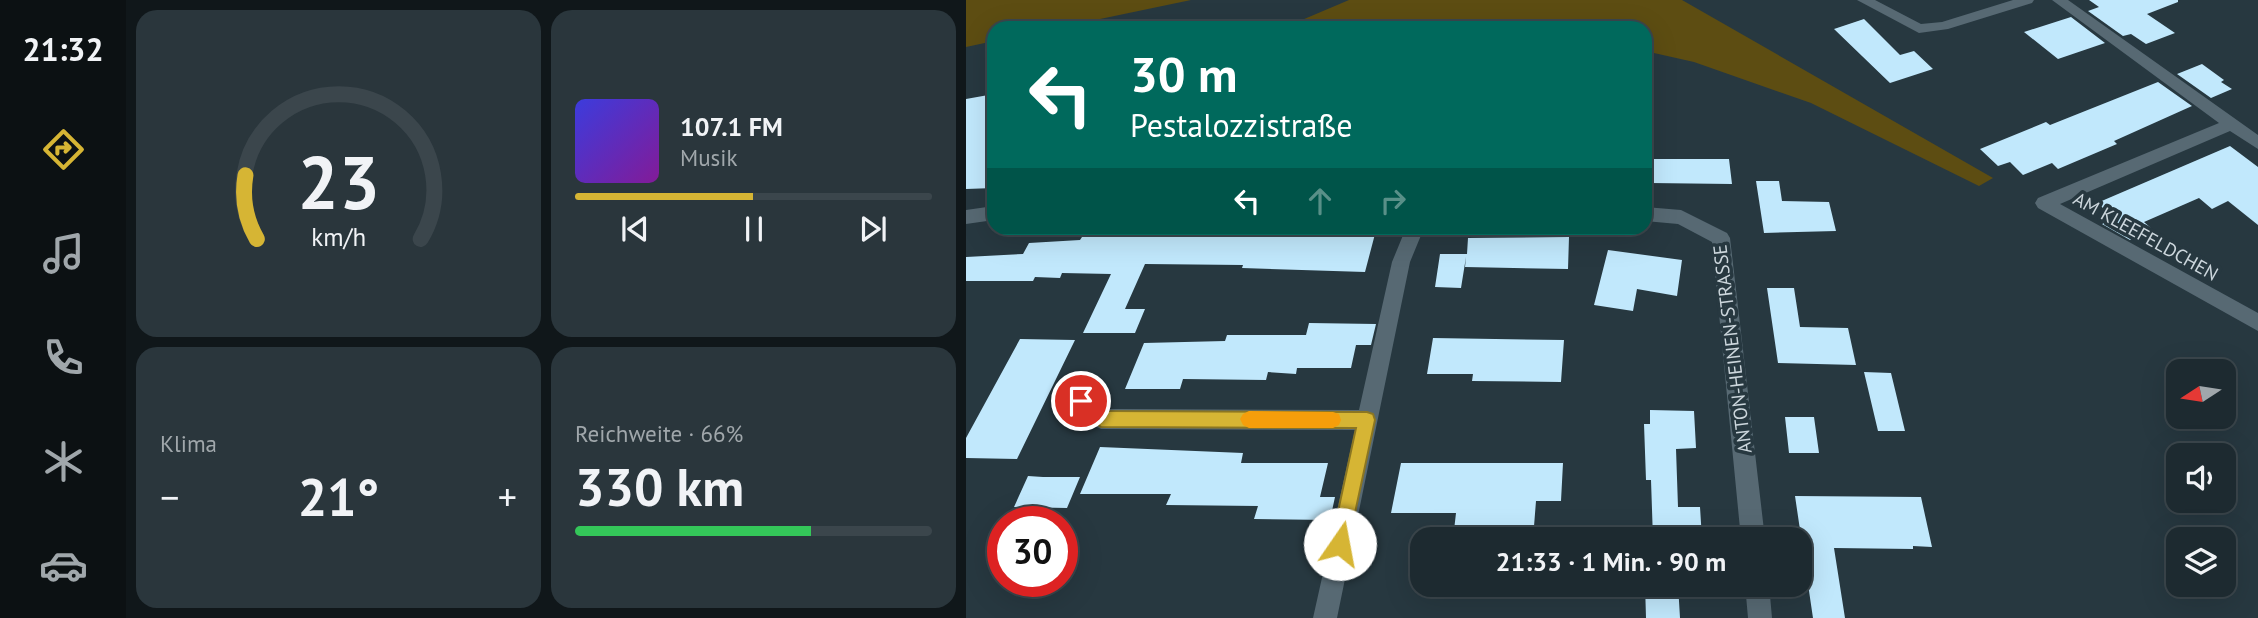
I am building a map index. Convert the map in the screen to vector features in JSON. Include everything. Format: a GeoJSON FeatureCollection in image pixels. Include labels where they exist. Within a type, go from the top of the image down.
{"type":"FeatureCollection","features":[{"type":"Feature","properties":{"kind":"street"},"geometry":{"type":"LineString","coordinates":[[1864,0],[1919,29],[1943,26],[2026,0]]}},
{"type":"Feature","properties":{"kind":"street"},"geometry":{"type":"LineString","coordinates":[[2059,0],[2258,143]]}},
{"type":"Feature","properties":{"kind":"street","name":"AM KLEEFELDCHEN"},"geometry":{"type":"LineString","coordinates":[[2232,124],[2045,203],[2258,323]]}},
{"type":"Feature","properties":{"kind":"street"},"geometry":{"type":"LineString","coordinates":[[966,217],[987,214]]}},
{"type":"Feature","properties":{"kind":"street","name":"ANTON-HEINEN-STRASSE"},"geometry":{"type":"LineString","coordinates":[[1652,215],[1681,217],[1721,238],[1752,527]]}},
{"type":"Feature","properties":{"kind":"street"},"geometry":{"type":"LineString","coordinates":[[1325,618],[1401,262],[1412,235]]}},
{"type":"Feature","properties":{"kind":"street"},"geometry":{"type":"LineString","coordinates":[[1081,401],[1101,419],[1367,420]]}},
{"type":"Feature","properties":{"kind":"street"},"geometry":{"type":"LineString","coordinates":[[1758,597],[1760,618]]}},
{"type":"Feature","properties":{"kind":"shaded area"},"geometry":{"type":"Polygon","coordinates":[[[966,0],[1191,0],[1090,21],[987,21],[987,42],[966,47],[966,0]]]}},
{"type":"Feature","properties":{"kind":"shaded area"},"geometry":{"type":"Polygon","coordinates":[[[1349,0],[1682,0],[1993,178],[1979,186],[1811,103],[1694,62],[1652,53],[1652,21],[1300,21],[1349,0]]]}},
{"type":"Feature","properties":{"kind":"building"},"geometry":{"type":"Polygon","coordinates":[[[2089,0],[2178,0],[2147,14],[2175,33],[2146,44],[2131,34],[2123,36],[2088,11],[2099,7],[2089,0]]]}},
{"type":"Feature","properties":{"kind":"building"},"geometry":{"type":"Polygon","coordinates":[[[2071,17],[2105,43],[2058,59],[2024,32],[2071,17]]]}},
{"type":"Feature","properties":{"kind":"building"},"geometry":{"type":"Polygon","coordinates":[[[1864,19],[1900,55],[1914,51],[1933,69],[1890,83],[1834,29],[1864,19]]]}},
{"type":"Feature","properties":{"kind":"building"},"geometry":{"type":"Polygon","coordinates":[[[2202,64],[2232,89],[2211,98],[2177,74],[2202,64]]]}},
{"type":"Feature","properties":{"kind":"building"},"geometry":{"type":"Polygon","coordinates":[[[2158,82],[2192,106],[2114,141],[2117,144],[2058,169],[2052,163],[2023,175],[2010,162],[1998,166],[1980,149],[2046,122],[2050,125],[2158,82]]]}},
{"type":"Feature","properties":{"kind":"building"},"geometry":{"type":"Polygon","coordinates":[[[987,95],[987,188],[966,189],[966,99],[987,95]]]}},
{"type":"Feature","properties":{"kind":"building"},"geometry":{"type":"Polygon","coordinates":[[[2230,146],[2258,167],[2258,225],[2228,201],[2212,209],[2199,198],[2144,222],[2152,229],[2130,240],[2102,224],[2115,218],[2097,203],[2230,146]]]}},
{"type":"Feature","properties":{"kind":"building"},"geometry":{"type":"Polygon","coordinates":[[[1652,159],[1729,159],[1732,184],[1652,183],[1652,159]]]}},
{"type":"Feature","properties":{"kind":"building"},"geometry":{"type":"Polygon","coordinates":[[[1756,181],[1779,181],[1782,201],[1829,202],[1836,231],[1764,233],[1756,181]]]}},
{"type":"Feature","properties":{"kind":"building"},"geometry":{"type":"Polygon","coordinates":[[[1375,235],[1365,272],[1242,268],[1243,265],[1145,264],[1125,309],[1145,309],[1135,333],[1083,333],[1111,274],[1062,273],[1060,278],[1035,277],[1033,281],[966,281],[966,257],[1023,254],[1029,243],[1097,237],[1375,235]]]}},
{"type":"Feature","properties":{"kind":"building"},"geometry":{"type":"Polygon","coordinates":[[[1569,237],[1568,269],[1465,267],[1466,257],[1461,288],[1435,287],[1440,254],[1467,254],[1468,238],[1569,237]]]}},
{"type":"Feature","properties":{"kind":"building"},"geometry":{"type":"Polygon","coordinates":[[[1608,250],[1682,260],[1677,296],[1637,289],[1633,311],[1594,305],[1608,250]]]}},
{"type":"Feature","properties":{"kind":"building"},"geometry":{"type":"Polygon","coordinates":[[[1767,288],[1794,288],[1800,327],[1848,328],[1856,365],[1778,363],[1767,288]]]}},
{"type":"Feature","properties":{"kind":"building"},"geometry":{"type":"Polygon","coordinates":[[[1309,323],[1376,324],[1371,345],[1356,345],[1351,368],[1297,368],[1296,374],[1268,372],[1266,380],[1183,379],[1180,389],[1125,389],[1144,343],[1225,341],[1227,335],[1306,335],[1309,323]]]}},
{"type":"Feature","properties":{"kind":"building"},"geometry":{"type":"Polygon","coordinates":[[[1433,338],[1564,340],[1561,382],[1472,381],[1473,374],[1427,374],[1433,338]]]}},
{"type":"Feature","properties":{"kind":"building"},"geometry":{"type":"Polygon","coordinates":[[[1020,339],[1075,340],[1017,459],[966,458],[966,438],[1020,339]]]}},
{"type":"Feature","properties":{"kind":"building"},"geometry":{"type":"Polygon","coordinates":[[[1864,372],[1891,373],[1905,431],[1878,431],[1864,372]]]}},
{"type":"Feature","properties":{"kind":"building"},"geometry":{"type":"Polygon","coordinates":[[[1650,410],[1694,411],[1696,448],[1676,449],[1678,507],[1700,507],[1701,527],[1653,527],[1651,480],[1646,480],[1644,424],[1650,424],[1650,410]]]}},
{"type":"Feature","properties":{"kind":"building"},"geometry":{"type":"Polygon","coordinates":[[[1785,417],[1814,417],[1819,453],[1789,453],[1785,417]]]}},
{"type":"Feature","properties":{"kind":"building"},"geometry":{"type":"Polygon","coordinates":[[[1100,447],[1243,453],[1241,463],[1328,463],[1320,497],[1335,497],[1330,520],[1254,519],[1258,506],[1166,505],[1171,494],[1080,494],[1100,447]]]}},
{"type":"Feature","properties":{"kind":"building"},"geometry":{"type":"Polygon","coordinates":[[[1401,463],[1563,463],[1561,501],[1536,501],[1534,527],[1454,527],[1456,513],[1391,513],[1401,463]]]}},
{"type":"Feature","properties":{"kind":"building"},"geometry":{"type":"Polygon","coordinates":[[[1028,476],[1080,477],[1068,506],[1014,506],[1028,476]]]}},
{"type":"Feature","properties":{"kind":"building"},"geometry":{"type":"Polygon","coordinates":[[[1795,496],[1921,497],[1932,547],[1834,548],[1845,618],[1813,618],[1810,597],[1812,527],[1800,527],[1795,496]]]}},
{"type":"Feature","properties":{"kind":"building"},"geometry":{"type":"Polygon","coordinates":[[[1645,597],[1679,597],[1680,618],[1646,618],[1645,597]]]}},
{"type":"Feature","properties":{"kind":"slow traffic"},"geometry":{"type":"LineString","coordinates":[[1249,419],[1333,420]]}},
{"type":"Feature","properties":{"kind":"route"},"geometry":{"type":"LineString","coordinates":[[1081,401],[1101,419],[1367,420],[1340,544]]}}]}
